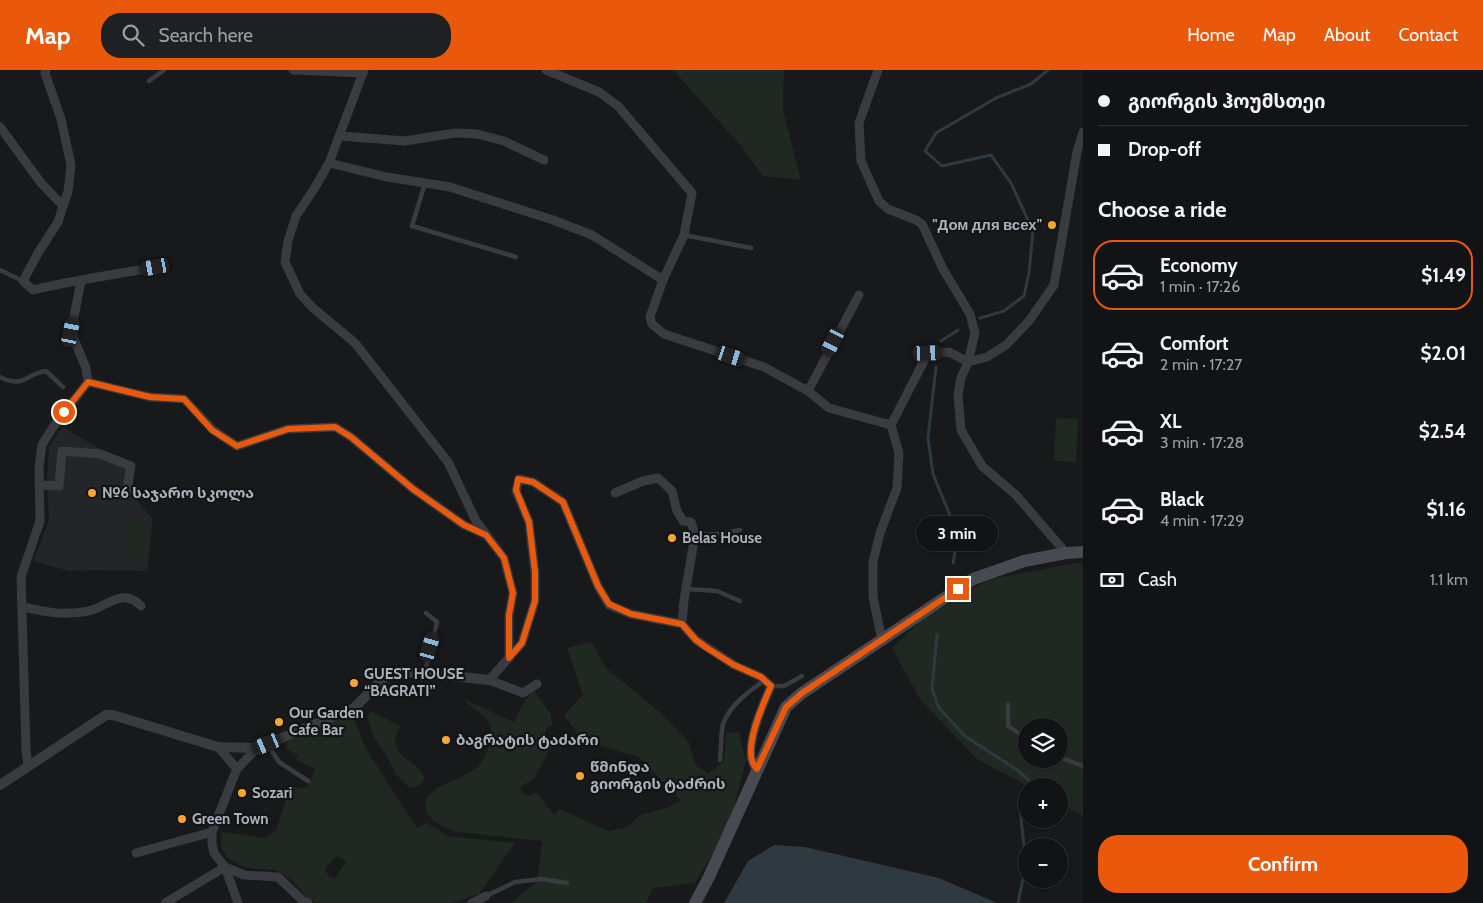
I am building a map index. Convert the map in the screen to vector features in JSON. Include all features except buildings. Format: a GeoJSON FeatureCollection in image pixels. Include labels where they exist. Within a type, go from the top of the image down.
{"type":"FeatureCollection","features":[{"type":"Feature","properties":{"kind":"main road"},"geometry":{"type":"LineString","coordinates":[[695,903],[710,877],[786,707],[802,693],[973,579],[1024,561],[1066,553],[1083,552]]}},
{"type":"Feature","properties":{"kind":"street"},"geometry":{"type":"LineString","coordinates":[[46,70],[71,165],[68,192],[58,222],[23,281],[32,290],[65,282],[81,281],[155,267]]}},
{"type":"Feature","properties":{"kind":"street"},"geometry":{"type":"LineString","coordinates":[[293,70],[363,71],[329,163],[296,216],[288,241],[285,262],[300,294],[313,308],[355,344],[448,462],[476,521],[504,558],[513,593],[509,615],[509,658]]}},
{"type":"Feature","properties":{"kind":"street"},"geometry":{"type":"LineString","coordinates":[[546,70],[599,92],[618,106],[692,193],[684,235],[663,280],[650,317],[652,324],[664,334],[764,367],[808,391],[829,408],[891,425]]}},
{"type":"Feature","properties":{"kind":"street"},"geometry":{"type":"LineString","coordinates":[[878,70],[859,123],[860,161],[879,201],[888,209],[922,224],[943,269],[970,314],[975,333],[968,362],[961,378],[958,395],[961,430],[982,466],[1016,495],[1066,553]]}},
{"type":"Feature","properties":{"kind":"street"},"geometry":{"type":"LineString","coordinates":[[0,128],[41,183],[63,206]]}},
{"type":"Feature","properties":{"kind":"street"},"geometry":{"type":"LineString","coordinates":[[882,640],[873,597],[873,562],[880,533],[897,488],[899,453],[891,425],[928,353],[948,352],[968,362],[987,357],[1006,345],[1029,322],[1054,285],[1077,152],[1083,132]]}},
{"type":"Feature","properties":{"kind":"street"},"geometry":{"type":"LineString","coordinates":[[340,136],[404,141],[455,133],[477,134],[504,141],[544,160]]}},
{"type":"Feature","properties":{"kind":"street"},"geometry":{"type":"LineString","coordinates":[[329,163],[386,177],[450,187],[553,220],[592,235],[663,280]]}},
{"type":"Feature","properties":{"kind":"street"},"geometry":{"type":"LineString","coordinates":[[28,766],[21,576],[40,521],[39,466],[42,446],[53,427],[88,382],[86,368],[71,332],[81,281]]}},
{"type":"Feature","properties":{"kind":"street"},"geometry":{"type":"LineString","coordinates":[[808,391],[860,295]]}},
{"type":"Feature","properties":{"kind":"street"},"geometry":{"type":"LineString","coordinates":[[88,382],[150,397],[184,399],[212,430],[237,446],[288,429],[335,427],[351,437],[413,489],[464,525],[486,535]]}},
{"type":"Feature","properties":{"kind":"street"},"geometry":{"type":"LineString","coordinates":[[39,485],[59,486],[62,451],[100,454],[131,466],[126,495]]}},
{"type":"Feature","properties":{"kind":"street"},"geometry":{"type":"LineString","coordinates":[[615,493],[644,481],[658,478],[672,491],[677,511],[683,521],[691,522],[695,534],[682,624]]}},
{"type":"Feature","properties":{"kind":"street"},"geometry":{"type":"LineString","coordinates":[[489,680],[522,643],[535,601],[535,572],[529,522],[516,490],[518,479],[533,482],[563,502],[598,586],[609,604],[631,614],[682,624],[696,640],[717,655],[761,677],[768,683],[750,753],[752,765],[757,769]]}},
{"type":"Feature","properties":{"kind":"street"},"geometry":{"type":"LineString","coordinates":[[22,607],[66,614],[92,610],[110,600],[123,597],[135,599],[141,606]]}},
{"type":"Feature","properties":{"kind":"street"},"geometry":{"type":"LineString","coordinates":[[0,785],[106,715],[113,714],[218,747],[257,748],[354,708],[390,672],[425,673],[489,680],[523,692],[537,684]]}},
{"type":"Feature","properties":{"kind":"street"},"geometry":{"type":"LineString","coordinates":[[218,747],[237,769]]}},
{"type":"Feature","properties":{"kind":"street"},"geometry":{"type":"LineString","coordinates":[[238,903],[225,868],[214,853],[212,832],[237,769],[257,748]]}},
{"type":"Feature","properties":{"kind":"street"},"geometry":{"type":"LineString","coordinates":[[136,852],[212,832]]}},
{"type":"Feature","properties":{"kind":"street"},"geometry":{"type":"LineString","coordinates":[[165,903],[225,868]]}},
{"type":"Feature","properties":{"kind":"street"},"geometry":{"type":"LineString","coordinates":[[225,868],[244,875],[278,878],[308,903]]}},
{"type":"Feature","properties":{"kind":"street"},"geometry":{"type":"LineString","coordinates":[[472,903],[486,896]]}},
{"type":"Feature","properties":{"kind":"lane"},"geometry":{"type":"LineString","coordinates":[[149,81],[164,70]]}},
{"type":"Feature","properties":{"kind":"lane"},"geometry":{"type":"LineString","coordinates":[[425,183],[412,226],[516,257]]}},
{"type":"Feature","properties":{"kind":"lane"},"geometry":{"type":"LineString","coordinates":[[684,235],[751,248]]}},
{"type":"Feature","properties":{"kind":"lane"},"geometry":{"type":"LineString","coordinates":[[0,270],[23,281]]}},
{"type":"Feature","properties":{"kind":"lane"},"geometry":{"type":"LineString","coordinates":[[0,377],[9,382],[22,382],[38,372],[46,371],[63,387]]}},
{"type":"Feature","properties":{"kind":"lane"},"geometry":{"type":"LineString","coordinates":[[695,534],[721,534],[740,530]]}},
{"type":"Feature","properties":{"kind":"lane"},"geometry":{"type":"LineString","coordinates":[[687,588],[717,591],[740,601]]}},
{"type":"Feature","properties":{"kind":"lane"},"geometry":{"type":"LineString","coordinates":[[425,673],[437,622],[426,613]]}},
{"type":"Feature","properties":{"kind":"lane"},"geometry":{"type":"LineString","coordinates":[[720,760],[723,724],[731,710],[749,691],[768,683],[784,686],[802,676]]}},
{"type":"Feature","properties":{"kind":"lane"},"geometry":{"type":"LineString","coordinates":[[1008,704],[1008,726],[1018,733]]}},
{"type":"Feature","properties":{"kind":"lane"},"geometry":{"type":"LineString","coordinates":[[267,744],[279,762],[308,781]]}},
{"type":"Feature","properties":{"kind":"lane"},"geometry":{"type":"LineString","coordinates":[[1068,760],[1083,766]]}},
{"type":"Feature","properties":{"kind":"lane"},"geometry":{"type":"LineString","coordinates":[[486,896],[515,882],[542,879],[567,883]]}},
{"type":"Feature","properties":{"kind":"shaded area"},"geometry":{"type":"Polygon","coordinates":[[[673,70],[784,70],[783,109],[801,180],[763,176],[741,146],[673,70]]]}},
{"type":"Feature","properties":{"kind":"shaded area"},"geometry":{"type":"Polygon","coordinates":[[[1056,418],[1078,419],[1076,462],[1054,461],[1056,418]]]}},
{"type":"Feature","properties":{"kind":"shaded area","name":"№6 საჯარო სკოლა"},"geometry":{"type":"Polygon","coordinates":[[[63,427],[117,459],[131,473],[138,502],[153,519],[147,571],[70,571],[33,561],[49,521],[47,484],[49,446],[63,427]]]}},
{"type":"Feature","properties":{"kind":"shaded area"},"geometry":{"type":"Polygon","coordinates":[[[126,519],[147,519],[145,562],[125,561],[126,519]]]}},
{"type":"Feature","properties":{"kind":"shaded area"},"geometry":{"type":"Polygon","coordinates":[[[1083,563],[1083,816],[1068,808],[1068,778],[1018,778],[1018,781],[978,760],[921,701],[892,648],[922,619],[970,589],[992,579],[1083,563]]]}},
{"type":"Feature","properties":{"kind":"shaded area"},"geometry":{"type":"Polygon","coordinates":[[[591,642],[606,668],[661,713],[689,742],[696,766],[709,773],[724,761],[726,733],[739,732],[746,761],[733,810],[718,845],[695,883],[653,888],[646,903],[511,903],[537,882],[542,841],[457,832],[433,820],[426,811],[425,800],[432,792],[468,774],[480,763],[490,744],[492,731],[489,723],[483,715],[464,699],[514,722],[525,700],[534,691],[551,714],[552,726],[548,727],[543,736],[544,740],[553,744],[534,779],[520,787],[527,796],[536,792],[554,815],[560,809],[608,831],[627,827],[640,815],[669,807],[681,800],[639,757],[583,741],[564,715],[583,695],[567,648],[591,642]]]}},
{"type":"Feature","properties":{"kind":"shaded area"},"geometry":{"type":"Polygon","coordinates":[[[371,711],[400,726],[395,741],[396,747],[424,776],[423,781],[419,785],[410,788],[396,774],[374,737],[367,717],[371,711]]]}},
{"type":"Feature","properties":{"kind":"shaded area"},"geometry":{"type":"Polygon","coordinates":[[[354,718],[366,749],[417,828],[427,823],[448,836],[515,843],[479,894],[453,903],[320,903],[308,899],[293,881],[276,870],[256,869],[239,865],[227,857],[221,847],[222,832],[265,838],[277,829],[287,796],[290,796],[292,787],[307,787],[315,769],[296,760],[298,755],[286,749],[288,739],[341,719],[354,718]],[[337,855],[325,869],[329,877],[336,878],[346,862],[337,855]]]}},
{"type":"Feature","properties":{"kind":"shaded area"},"geometry":{"type":"Polygon","coordinates":[[[774,845],[805,847],[939,878],[997,903],[724,903],[748,861],[774,845]]]}},
{"type":"Feature","properties":{"kind":"waterway"},"geometry":{"type":"LineString","coordinates":[[980,318],[1004,311],[1024,296],[1029,273],[1033,231],[1011,183],[991,155],[942,166],[925,151],[936,133],[996,98],[1031,84],[1048,70]]}},
{"type":"Feature","properties":{"kind":"waterway"},"geometry":{"type":"LineString","coordinates":[[941,341],[958,330]]}},
{"type":"Feature","properties":{"kind":"waterway"},"geometry":{"type":"LineString","coordinates":[[936,367],[928,438],[933,474],[958,535],[953,563]]}},
{"type":"Feature","properties":{"kind":"waterway"},"geometry":{"type":"LineString","coordinates":[[937,635],[932,689],[939,708],[965,736],[1026,778]]}},
{"type":"Feature","properties":{"kind":"waterway"},"geometry":{"type":"LineString","coordinates":[[1018,903],[1026,864],[1022,828]]}},
{"type":"Feature","properties":{"kind":"place","name":"\"Дом для всех\""},"geometry":{"type":"Point","coordinates":[1052,225]}},
{"type":"Feature","properties":{"kind":"place","name":"№6 საჯარო სკოლა"},"geometry":{"type":"Point","coordinates":[92,493]}},
{"type":"Feature","properties":{"kind":"place","name":"Belas House"},"geometry":{"type":"Point","coordinates":[672,538]}},
{"type":"Feature","properties":{"kind":"place","name":"GUEST HOUSE “BAGRATI”"},"geometry":{"type":"Point","coordinates":[354,683]}},
{"type":"Feature","properties":{"kind":"place","name":"Our Garden Cafe Bar"},"geometry":{"type":"Point","coordinates":[279,722]}},
{"type":"Feature","properties":{"kind":"place","name":"ბაგრატის ტაძარი"},"geometry":{"type":"Point","coordinates":[446,740]}},
{"type":"Feature","properties":{"kind":"place","name":"წმინდა გიორგის ტაძრის"},"geometry":{"type":"Point","coordinates":[580,776]}},
{"type":"Feature","properties":{"kind":"place","name":"Sozari"},"geometry":{"type":"Point","coordinates":[242,793]}},
{"type":"Feature","properties":{"kind":"place","name":"Green Town"},"geometry":{"type":"Point","coordinates":[182,819]}},
{"type":"Feature","properties":{"kind":"route"},"geometry":{"type":"LineString","coordinates":[[64,412],[88,382],[150,397],[184,399],[212,430],[237,446],[288,429],[335,427],[351,437],[413,489],[464,525],[486,535],[504,558],[513,593],[509,615],[509,658],[522,643],[535,601],[535,572],[529,522],[516,490],[518,479],[533,482],[563,502],[598,586],[609,604],[631,614],[682,624],[696,640],[717,655],[761,677],[771,686],[760,714],[750,753],[752,765],[757,769],[786,707],[802,693],[958,589]]}}]}
